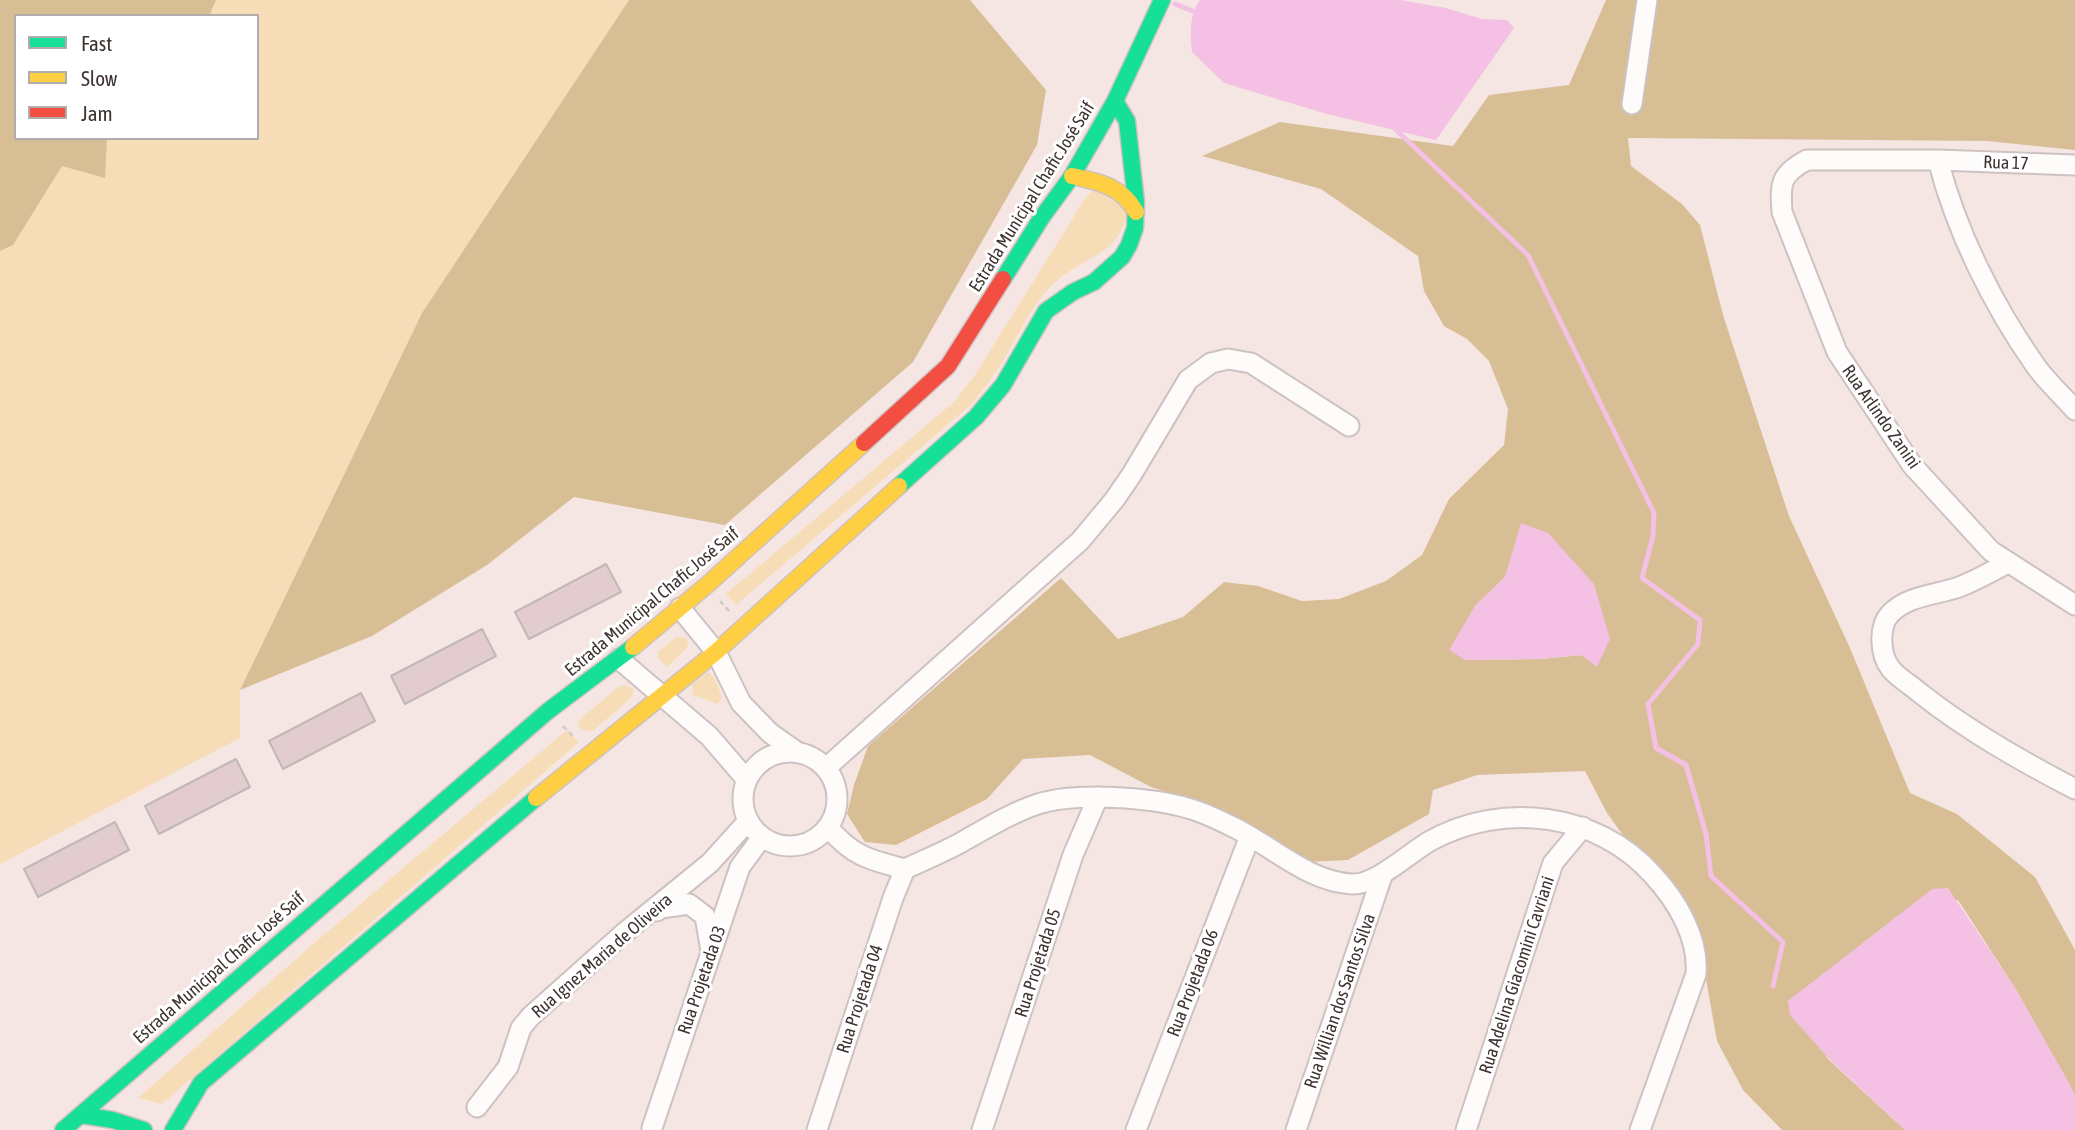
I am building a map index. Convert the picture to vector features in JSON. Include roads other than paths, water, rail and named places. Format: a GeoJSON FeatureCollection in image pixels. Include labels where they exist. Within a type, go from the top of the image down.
{"type":"FeatureCollection","features":[{"type":"Feature","properties":{"kind":"street"},"geometry":{"type":"LineString","coordinates":[[1115,101],[1162,0]]}},
{"type":"Feature","properties":{"kind":"street"},"geometry":{"type":"LineString","coordinates":[[1632,104],[1647,0]]}},
{"type":"Feature","properties":{"kind":"street","name":"Estrada Municipal Chafic José Saif"},"geometry":{"type":"LineString","coordinates":[[63,1130],[548,711],[619,659],[707,585],[948,366],[1042,217],[1072,176],[1115,101],[1127,121],[1136,212],[1135,228],[1129,246],[1122,257],[1094,282],[1073,292],[1046,311],[1003,385],[976,417],[716,652],[589,753],[201,1083],[173,1130]]}},
{"type":"Feature","properties":{"kind":"street","name":"Rua 17"},"geometry":{"type":"LineString","coordinates":[[1790,169],[1807,160],[1938,160],[2075,165]]}},
{"type":"Feature","properties":{"kind":"street"},"geometry":{"type":"LineString","coordinates":[[1938,160],[1946,190],[1992,296],[2036,367],[2075,410]]}},
{"type":"Feature","properties":{"kind":"street","name":"Rua Arlindo Zanini"},"geometry":{"type":"LineString","coordinates":[[1790,169],[1780,187],[1782,212],[1837,352],[1912,465],[1991,551],[2075,605]]}},
{"type":"Feature","properties":{"kind":"street"},"geometry":{"type":"LineString","coordinates":[[1072,176],[1116,188],[1126,195],[1136,212]]}},
{"type":"Feature","properties":{"kind":"street"},"geometry":{"type":"LineString","coordinates":[[826,768],[1080,541],[1126,482],[1188,380],[1203,368],[1228,359],[1251,363],[1349,426]]}},
{"type":"Feature","properties":{"kind":"street"},"geometry":{"type":"LineString","coordinates":[[2008,563],[1961,586],[1914,599],[1899,607],[1888,615],[1883,629],[1882,652],[1890,669],[1945,713],[2030,766],[2075,789]]}},
{"type":"Feature","properties":{"kind":"street"},"geometry":{"type":"LineString","coordinates":[[680,608],[716,652],[741,703],[771,733],[826,768],[834,782],[837,797],[835,813],[828,827],[812,841],[781,845],[762,837],[748,821],[743,800],[747,780],[762,761],[785,752],[797,752]]}},
{"type":"Feature","properties":{"kind":"street"},"geometry":{"type":"LineString","coordinates":[[619,659],[709,736],[747,780]]}},
{"type":"Feature","properties":{"kind":"street"},"geometry":{"type":"LineString","coordinates":[[828,827],[843,845],[861,856],[905,869],[1010,816],[1040,804],[1098,797],[1159,803],[1188,808],[1213,817],[1324,880],[1357,884],[1383,873],[1445,833],[1483,821],[1544,818],[1583,827],[1635,858],[1664,887],[1685,921],[1697,960],[1696,974],[1640,1130]]}},
{"type":"Feature","properties":{"kind":"street","name":"Rua Projetada 05"},"geometry":{"type":"LineString","coordinates":[[982,1130],[1073,855],[1098,797]]}},
{"type":"Feature","properties":{"kind":"street","name":"Rua Ignez Maria de Oliveira"},"geometry":{"type":"LineString","coordinates":[[477,1107],[508,1067],[521,1028],[624,933],[710,863],[748,821]]}},
{"type":"Feature","properties":{"kind":"street","name":"Rua Adelina Giacomini Cavriani"},"geometry":{"type":"LineString","coordinates":[[1466,1130],[1553,863],[1583,827]]}},
{"type":"Feature","properties":{"kind":"street","name":"Rua Projetada 06"},"geometry":{"type":"LineString","coordinates":[[1136,1130],[1250,836]]}},
{"type":"Feature","properties":{"kind":"street","name":"Rua Projetada 03"},"geometry":{"type":"LineString","coordinates":[[652,1128],[740,867],[762,837]]}},
{"type":"Feature","properties":{"kind":"street","name":"Rua Projetada 04"},"geometry":{"type":"LineString","coordinates":[[817,1130],[893,898],[905,869]]}},
{"type":"Feature","properties":{"kind":"street","name":"Rua Willian dos Santos Silva"},"geometry":{"type":"LineString","coordinates":[[1296,1130],[1383,873]]}},
{"type":"Feature","properties":{"kind":"street"},"geometry":{"type":"LineString","coordinates":[[624,933],[661,908],[689,904],[705,916],[711,952]]}},
{"type":"Feature","properties":{"kind":"street"},"geometry":{"type":"LineString","coordinates":[[81,1115],[124,1123],[144,1130]]}},
{"type":"Feature","properties":{"kind":"waterway"},"geometry":{"type":"LineString","coordinates":[[1175,4],[1198,13]]}},
{"type":"Feature","properties":{"kind":"waterway"},"geometry":{"type":"LineString","coordinates":[[1393,127],[1528,255],[1654,513],[1653,536],[1642,578],[1700,620],[1698,644],[1648,704],[1656,748],[1686,765],[1706,834],[1711,876],[1783,942],[1773,986]]}}]}
